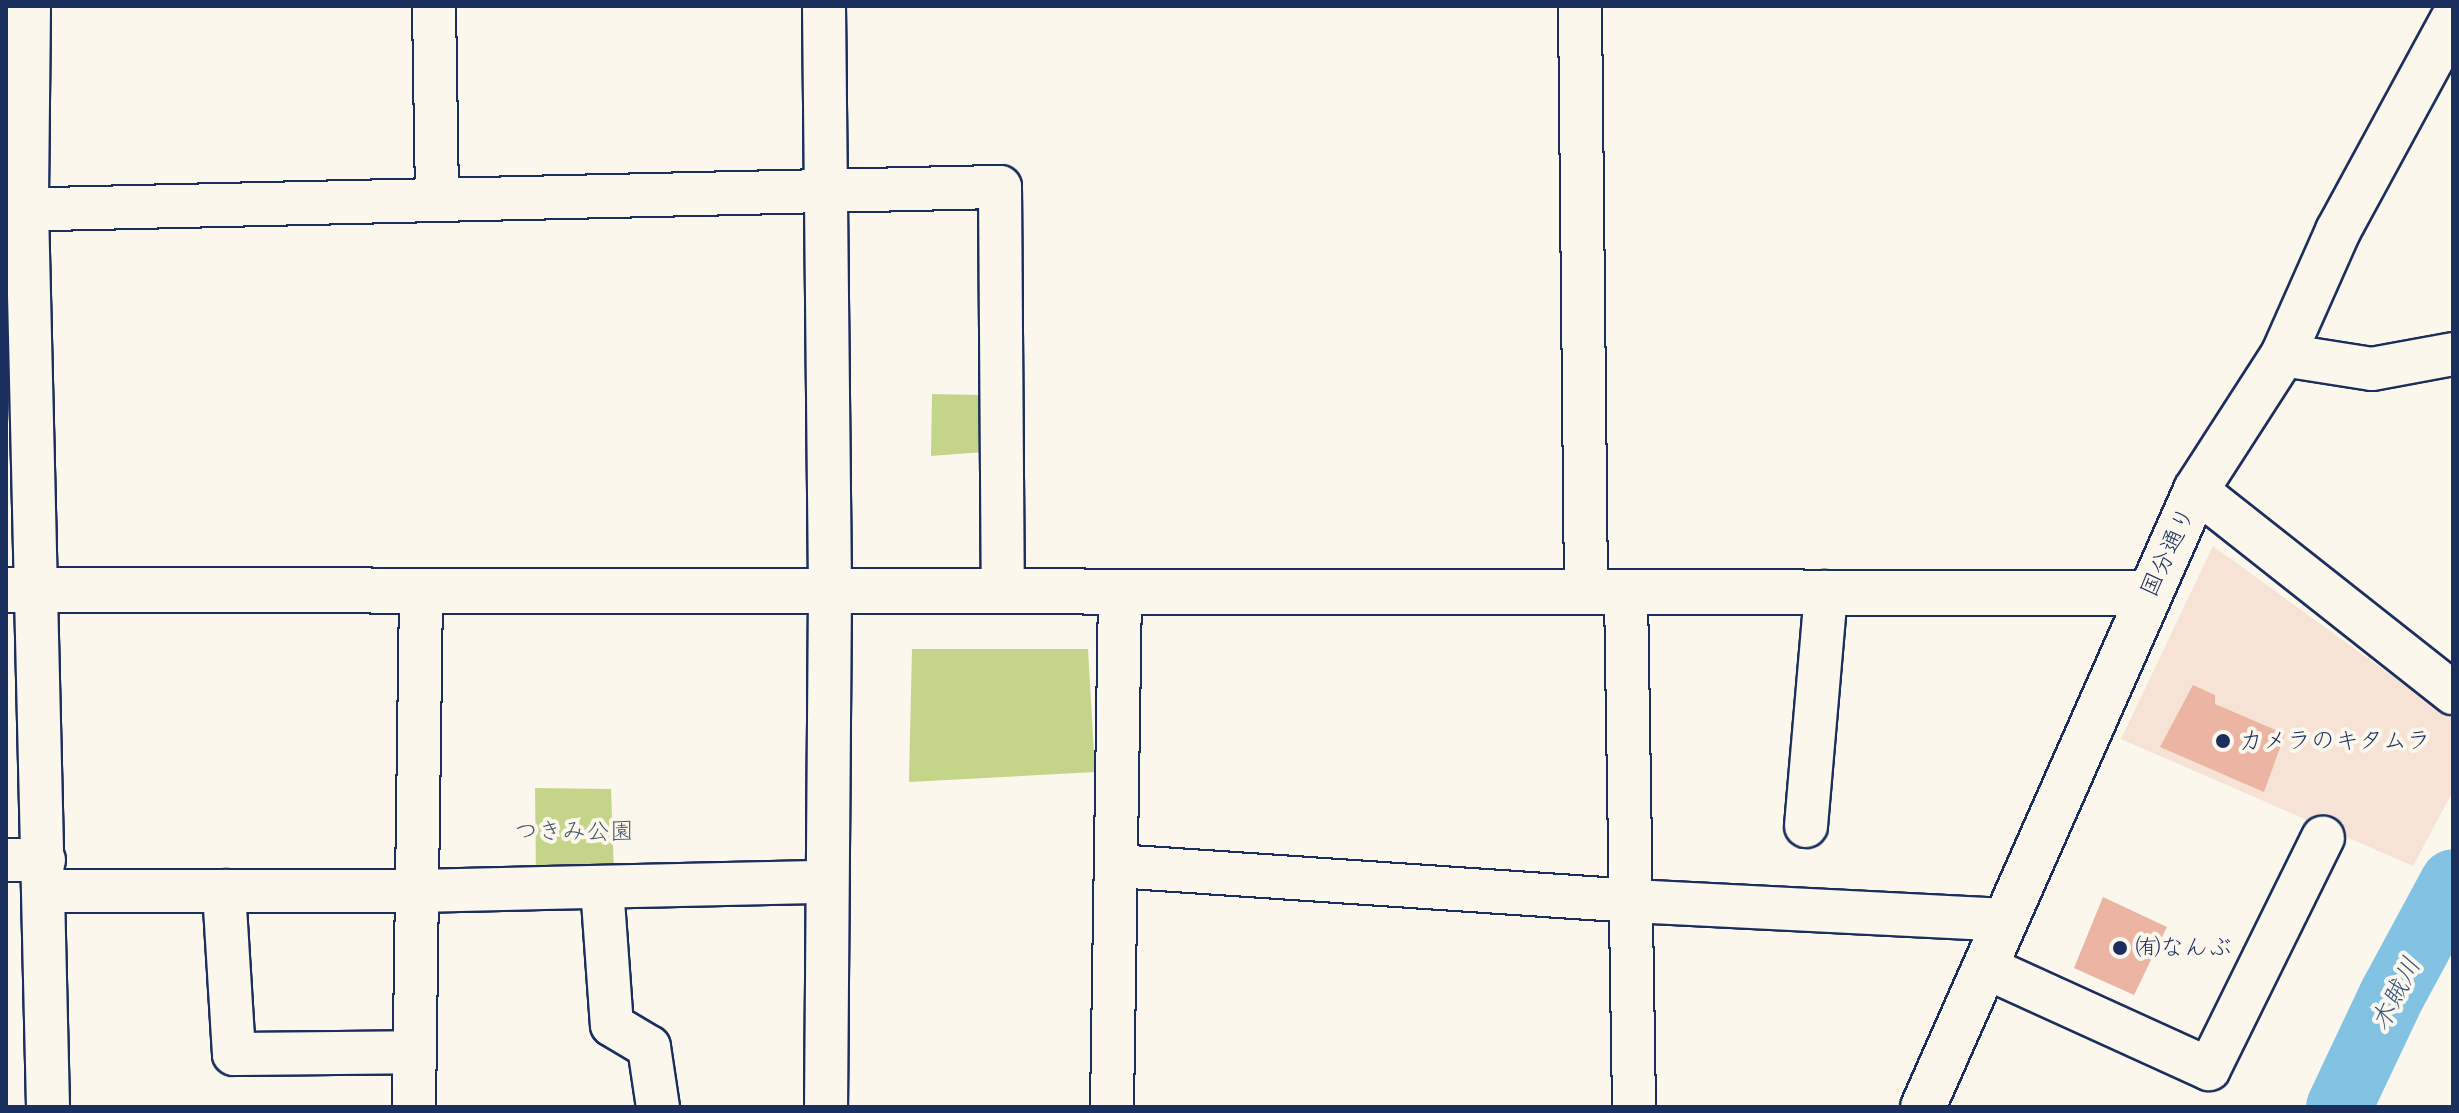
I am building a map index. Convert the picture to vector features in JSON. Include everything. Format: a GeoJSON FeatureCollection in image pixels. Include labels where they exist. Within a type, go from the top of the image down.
{"type":"FeatureCollection","features":[{"type":"Feature","properties":{"kind":"street"},"geometry":{"type":"LineString","coordinates":[[29,6],[16,209],[22,590],[31,870],[48,1107]]}},
{"type":"Feature","properties":{"kind":"street"},"geometry":{"type":"LineString","coordinates":[[434,6],[437,200]]}},
{"type":"Feature","properties":{"kind":"street"},"geometry":{"type":"LineString","coordinates":[[824,6],[830,591],[826,1107]]}},
{"type":"Feature","properties":{"kind":"street"},"geometry":{"type":"LineString","coordinates":[[1580,6],[1606,592],[1633,901],[1634,1107]]}},
{"type":"Feature","properties":{"kind":"street","name":"国分通り"},"geometry":{"type":"LineString","coordinates":[[1923,1107],[2196,490],[2283,355],[2338,231],[2453,19]]}},
{"type":"Feature","properties":{"kind":"street"},"geometry":{"type":"LineString","coordinates":[[16,209],[1000,187],[1003,591]]}},
{"type":"Feature","properties":{"kind":"street"},"geometry":{"type":"LineString","coordinates":[[2283,355],[2372,369],[2453,354]]}},
{"type":"Feature","properties":{"kind":"street"},"geometry":{"type":"LineString","coordinates":[[2196,490],[2453,693]]}},
{"type":"Feature","properties":{"kind":"street"},"geometry":{"type":"LineString","coordinates":[[22,590],[2149,593]]}},
{"type":"Feature","properties":{"kind":"street"},"geometry":{"type":"LineString","coordinates":[[414,1107],[421,591]]}},
{"type":"Feature","properties":{"kind":"street"},"geometry":{"type":"LineString","coordinates":[[1112,1107],[1120,591]]}},
{"type":"Feature","properties":{"kind":"street"},"geometry":{"type":"LineString","coordinates":[[1806,826],[1826,592]]}},
{"type":"Feature","properties":{"kind":"street"},"geometry":{"type":"LineString","coordinates":[[1985,967],[2209,1069],[2323,837]]}},
{"type":"Feature","properties":{"kind":"street"},"geometry":{"type":"LineString","coordinates":[[1116,866],[1633,901],[2005,920]]}},
{"type":"Feature","properties":{"kind":"street"},"geometry":{"type":"LineString","coordinates":[[31,870],[224,891],[417,891],[827,882]]}},
{"type":"Feature","properties":{"kind":"street"},"geometry":{"type":"LineString","coordinates":[[602,887],[612,1025],[649,1047],[658,1107]]}},
{"type":"Feature","properties":{"kind":"street"},"geometry":{"type":"LineString","coordinates":[[224,891],[234,1054],[415,1052]]}},
{"type":"Feature","properties":{"kind":"shaded area"},"geometry":{"type":"Polygon","coordinates":[[[2213,546],[2453,720],[2453,791],[2413,866],[2121,739],[2213,546]]]}},
{"type":"Feature","properties":{"kind":"green space"},"geometry":{"type":"Polygon","coordinates":[[[932,394],[980,395],[984,452],[931,456],[932,394]]]}},
{"type":"Feature","properties":{"kind":"green space"},"geometry":{"type":"Polygon","coordinates":[[[912,649],[1088,649],[1095,772],[909,782],[912,649]]]}},
{"type":"Feature","properties":{"kind":"green space","name":"つきみ公園"},"geometry":{"type":"Polygon","coordinates":[[[535,788],[611,789],[614,874],[536,877],[535,788]]]}},
{"type":"Feature","properties":{"kind":"building","name":"カメラのキタムラ"},"geometry":{"type":"Polygon","coordinates":[[[2193,685],[2215,695],[2215,704],[2285,734],[2264,792],[2160,747],[2193,685]]]}},
{"type":"Feature","properties":{"kind":"building","name":"㈲なんぶ"},"geometry":{"type":"Polygon","coordinates":[[[2103,897],[2167,927],[2134,995],[2074,968],[2103,897]]]}},
{"type":"Feature","properties":{"kind":"waterway","name":"木賊川"},"geometry":{"type":"LineString","coordinates":[[2339,1107],[2392,995],[2453,882]]}},
{"type":"Feature","properties":{"kind":"place","name":"カメラのキタムラ"},"geometry":{"type":"Point","coordinates":[2223,741]}},
{"type":"Feature","properties":{"kind":"place","name":"㈲なんぶ"},"geometry":{"type":"Point","coordinates":[2120,948]}}]}
